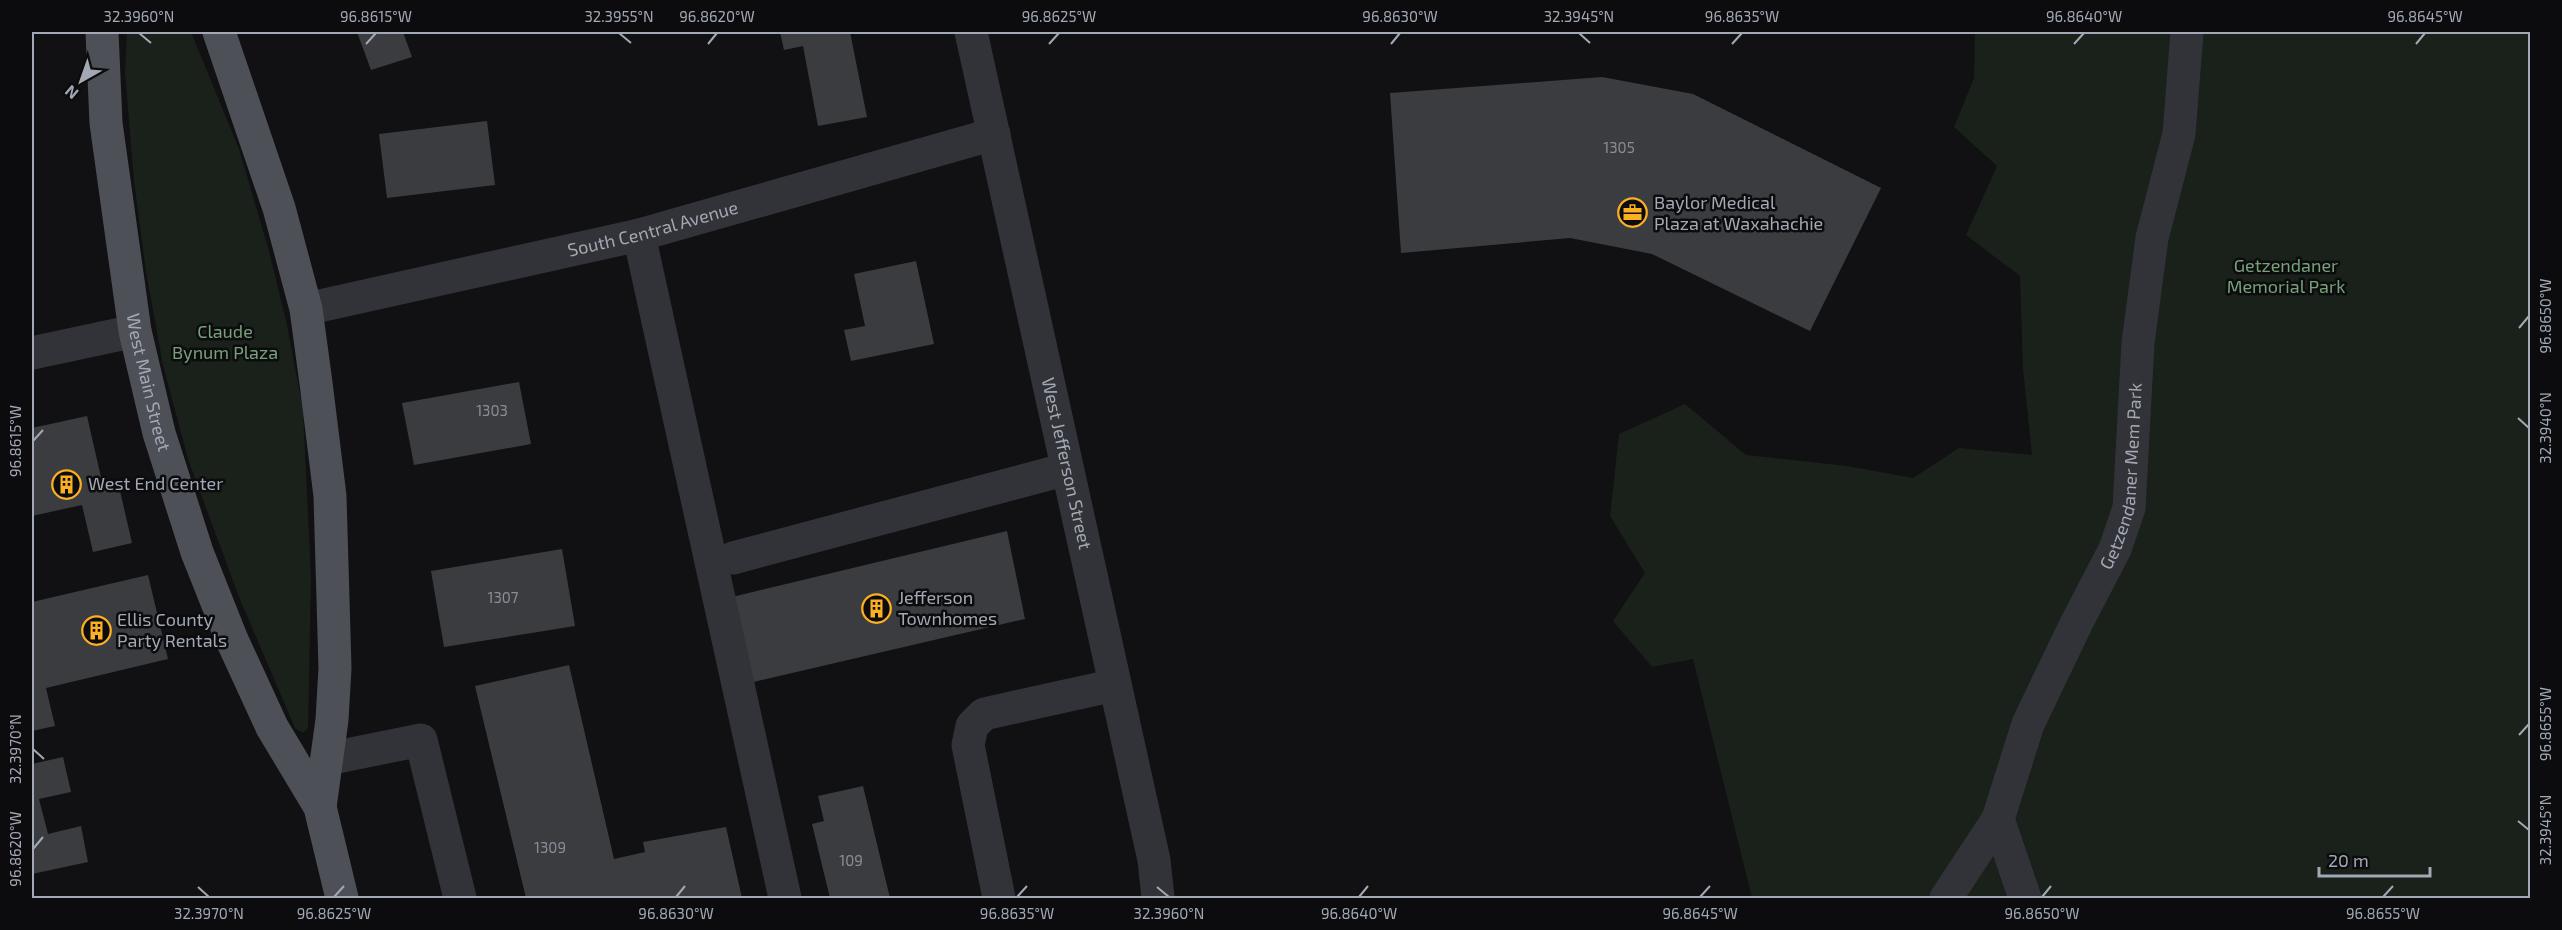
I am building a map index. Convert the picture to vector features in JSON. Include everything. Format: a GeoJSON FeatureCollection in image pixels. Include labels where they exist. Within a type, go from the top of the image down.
{"type":"FeatureCollection","features":[{"type":"Feature","properties":{"kind":"main road","name":"West Main Street"},"geometry":{"type":"LineString","coordinates":[[102,32],[106,123],[135,330],[159,433],[197,552],[232,640],[272,727],[320,807],[342,898]]}},
{"type":"Feature","properties":{"kind":"main road","name":"West Main Street"},"geometry":{"type":"LineString","coordinates":[[219,32],[279,208],[306,309],[330,496],[335,668],[332,720],[320,807]]}},
{"type":"Feature","properties":{"kind":"street","name":"West Jefferson Street"},"geometry":{"type":"LineString","coordinates":[[971,32],[1154,860],[1158,898]]}},
{"type":"Feature","properties":{"kind":"street","name":"Getzendaner Mem Park"},"geometry":{"type":"LineString","coordinates":[[1946,898],[1998,819],[2028,724],[2115,549],[2129,508],[2138,343],[2152,238],[2179,134],[2187,32]]}},
{"type":"Feature","properties":{"kind":"street","name":"South Central Avenue"},"geometry":{"type":"LineString","coordinates":[[306,309],[639,235],[994,134]]}},
{"type":"Feature","properties":{"kind":"street"},"geometry":{"type":"LineString","coordinates":[[639,235],[785,898]]}},
{"type":"Feature","properties":{"kind":"street"},"geometry":{"type":"LineString","coordinates":[[32,353],[135,330]]}},
{"type":"Feature","properties":{"kind":"street"},"geometry":{"type":"LineString","coordinates":[[733,558],[1067,469]]}},
{"type":"Feature","properties":{"kind":"street"},"geometry":{"type":"LineString","coordinates":[[999,898],[971,768],[968,745],[972,726],[984,714],[1115,685]]}},
{"type":"Feature","properties":{"kind":"street"},"geometry":{"type":"LineString","coordinates":[[327,759],[421,740],[460,898]]}},
{"type":"Feature","properties":{"kind":"street"},"geometry":{"type":"LineString","coordinates":[[1998,819],[2025,898]]}},
{"type":"Feature","properties":{"kind":"green space","name":"Claude Bynum Plaza"},"geometry":{"type":"Polygon","coordinates":[[[127,32],[191,32],[239,149],[269,251],[287,325],[303,410],[311,576],[308,728],[303,733],[295,728],[239,597],[188,459],[163,365],[146,272],[134,181],[125,71],[127,32]]]}},
{"type":"Feature","properties":{"kind":"green space","name":"Getzendaner Memorial Park"},"geometry":{"type":"Polygon","coordinates":[[[1975,32],[2530,32],[2530,898],[1752,898],[1693,659],[1652,667],[1613,621],[1645,573],[1610,516],[1619,434],[1685,404],[1746,455],[1847,466],[1913,478],[1959,448],[2032,455],[2023,369],[2020,276],[1966,235],[1997,166],[1954,127],[1974,78],[1975,32]]]}},
{"type":"Feature","properties":{"kind":"building"},"geometry":{"type":"Polygon","coordinates":[[[357,32],[403,32],[412,57],[371,70],[357,32]]]}},
{"type":"Feature","properties":{"kind":"building"},"geometry":{"type":"Polygon","coordinates":[[[780,32],[850,32],[867,117],[818,126],[803,46],[784,50],[780,32]]]}},
{"type":"Feature","properties":{"kind":"building","name":"Baylor Medical Plaza at Waxahachie"},"geometry":{"type":"Polygon","coordinates":[[[1602,77],[1693,94],[1881,188],[1810,331],[1652,254],[1570,238],[1401,253],[1390,93],[1602,77]]]}},
{"type":"Feature","properties":{"kind":"building"},"geometry":{"type":"Polygon","coordinates":[[[487,121],[495,185],[387,198],[379,134],[487,121]]]}},
{"type":"Feature","properties":{"kind":"building"},"geometry":{"type":"Polygon","coordinates":[[[916,261],[934,344],[851,361],[844,330],[865,326],[854,274],[916,261]]]}},
{"type":"Feature","properties":{"kind":"building"},"geometry":{"type":"Polygon","coordinates":[[[519,382],[531,444],[414,465],[402,403],[519,382]]]}},
{"type":"Feature","properties":{"kind":"building","name":"West End Center"},"geometry":{"type":"Polygon","coordinates":[[[87,416],[103,486],[118,482],[132,543],[93,552],[82,505],[32,516],[32,428],[87,416]]]}},
{"type":"Feature","properties":{"kind":"building","name":"Jefferson Townhomes"},"geometry":{"type":"Polygon","coordinates":[[[1007,531],[1025,619],[753,682],[728,598],[1007,531]]]}},
{"type":"Feature","properties":{"kind":"building"},"geometry":{"type":"Polygon","coordinates":[[[562,549],[575,626],[444,647],[431,571],[562,549]]]}},
{"type":"Feature","properties":{"kind":"building","name":"Ellis County Party Rentals"},"geometry":{"type":"Polygon","coordinates":[[[148,575],[168,659],[46,688],[55,726],[32,731],[32,602],[148,575]]]}},
{"type":"Feature","properties":{"kind":"building"},"geometry":{"type":"Polygon","coordinates":[[[569,665],[614,859],[645,852],[643,842],[726,827],[742,898],[526,898],[475,686],[569,665]]]}},
{"type":"Feature","properties":{"kind":"building"},"geometry":{"type":"Polygon","coordinates":[[[63,757],[71,792],[39,799],[48,834],[81,826],[88,862],[32,874],[32,764],[63,757]]]}},
{"type":"Feature","properties":{"kind":"building"},"geometry":{"type":"Polygon","coordinates":[[[863,786],[890,898],[830,898],[812,824],[824,821],[818,796],[863,786]]]}},
{"type":"Feature","properties":{"kind":"place","name":"Baylor Medical Plaza at Waxahachie"},"geometry":{"type":"Point","coordinates":[1633,213]}},
{"type":"Feature","properties":{"kind":"place","name":"West End Center"},"geometry":{"type":"Point","coordinates":[67,484]}},
{"type":"Feature","properties":{"kind":"place","name":"Jefferson Townhomes"},"geometry":{"type":"Point","coordinates":[877,608]}},
{"type":"Feature","properties":{"kind":"place","name":"Ellis County Party Rentals"},"geometry":{"type":"Point","coordinates":[96,630]}}]}
